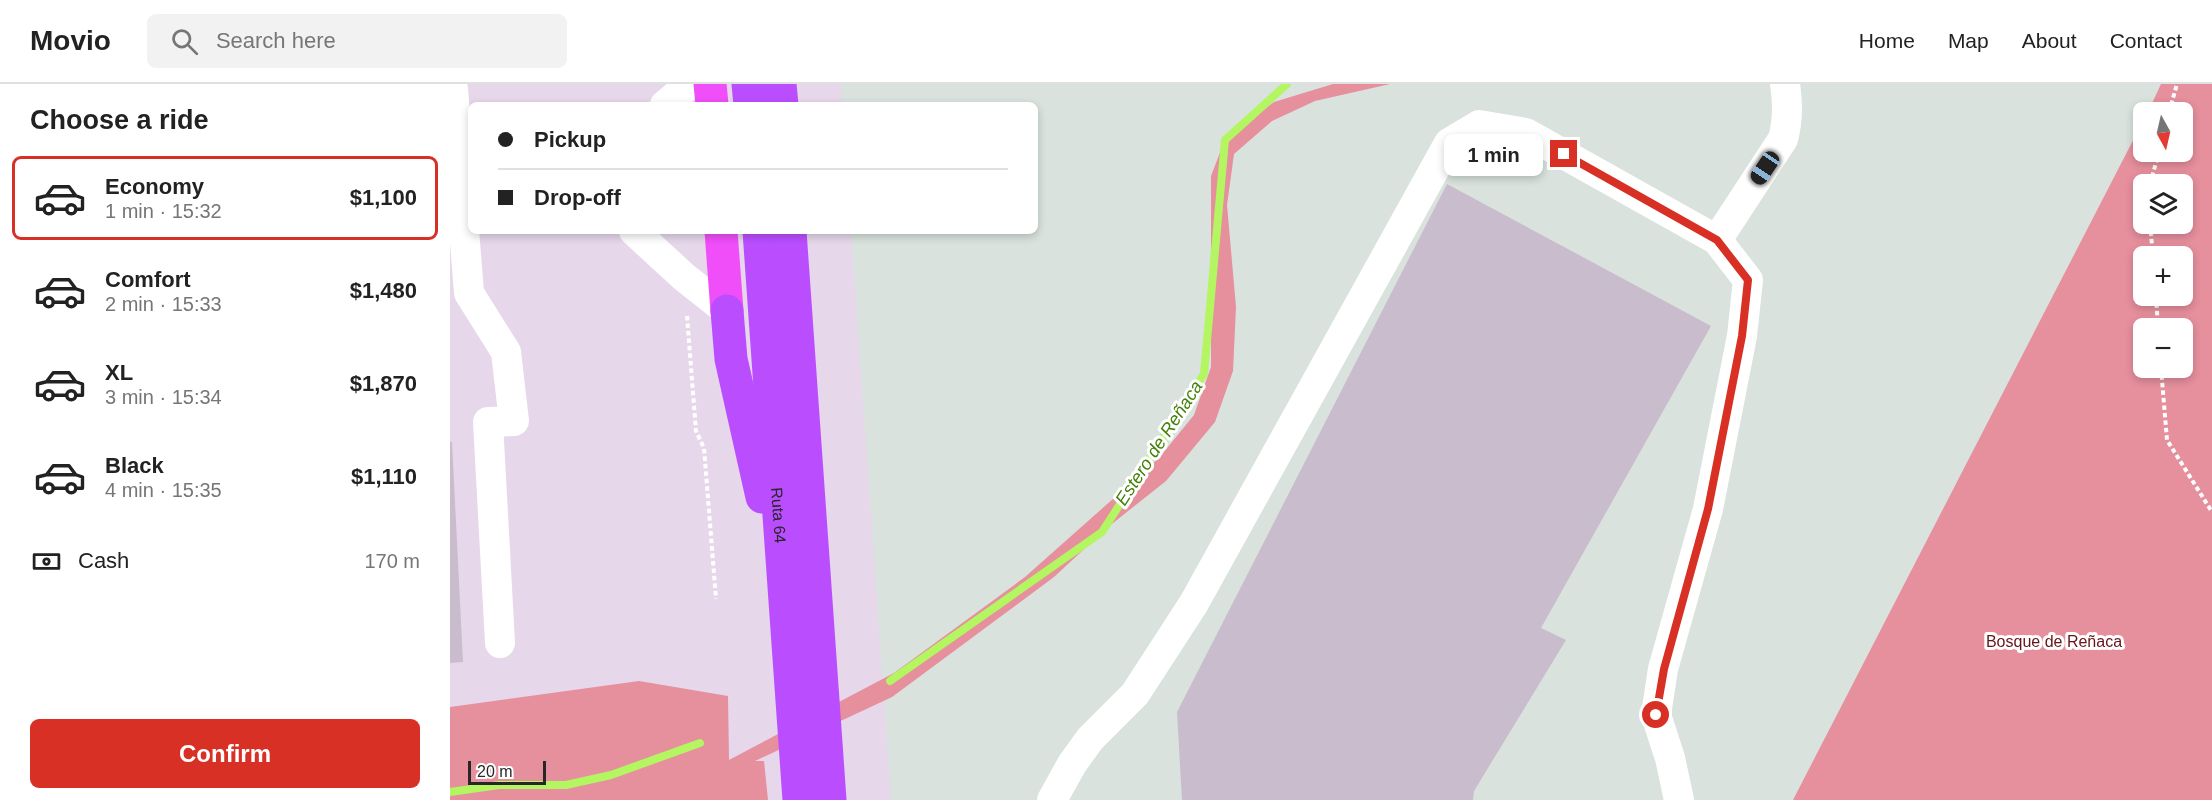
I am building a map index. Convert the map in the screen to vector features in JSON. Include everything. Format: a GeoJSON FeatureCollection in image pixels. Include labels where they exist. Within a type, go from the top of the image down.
{"type":"FeatureCollection","features":[{"type":"Feature","properties":{"kind":"highway"},"geometry":{"type":"LineString","coordinates":[[748,84],[750,102]]}},
{"type":"Feature","properties":{"kind":"highway"},"geometry":{"type":"LineString","coordinates":[[780,84],[782,102]]}},
{"type":"Feature","properties":{"kind":"highway","name":"Ruta 64"},"geometry":{"type":"LineString","coordinates":[[759,234],[799,800]]}},
{"type":"Feature","properties":{"kind":"highway","name":"Ruta 64"},"geometry":{"type":"LineString","coordinates":[[790,234],[830,800]]}},
{"type":"Feature","properties":{"kind":"highway"},"geometry":{"type":"LineString","coordinates":[[727,311],[731,359],[761,493],[788,637]]}},
{"type":"Feature","properties":{"kind":"main road"},"geometry":{"type":"LineString","coordinates":[[710,84],[712,102]]}},
{"type":"Feature","properties":{"kind":"main road"},"geometry":{"type":"LineString","coordinates":[[721,234],[727,311]]}},
{"type":"Feature","properties":{"kind":"lane"},"geometry":{"type":"LineString","coordinates":[[669,102],[690,84]]}},
{"type":"Feature","properties":{"kind":"lane"},"geometry":{"type":"LineString","coordinates":[[1717,240],[1783,139],[1787,126],[1785,84]]}},
{"type":"Feature","properties":{"kind":"lane"},"geometry":{"type":"LineString","coordinates":[[453,89],[468,186]]}},
{"type":"Feature","properties":{"kind":"lane"},"geometry":{"type":"LineString","coordinates":[[1052,800],[1078,756],[1111,715],[1135,694],[1194,603],[1449,143],[1479,125],[1526,133],[1717,240],[1748,280],[1742,336],[1708,509],[1664,669],[1656,715],[1670,758],[1679,800]]}},
{"type":"Feature","properties":{"kind":"lane"},"geometry":{"type":"LineString","coordinates":[[475,234],[469,293],[506,352],[514,421],[488,422],[500,643]]}},
{"type":"Feature","properties":{"kind":"lane"},"geometry":{"type":"LineString","coordinates":[[637,234],[684,277],[727,311]]}},
{"type":"Feature","properties":{"kind":"path"},"geometry":{"type":"LineString","coordinates":[[2172,102],[2176,84]]}},
{"type":"Feature","properties":{"kind":"path"},"geometry":{"type":"LineString","coordinates":[[684,277],[696,431],[704,448],[716,599]]}},
{"type":"Feature","properties":{"kind":"path"},"geometry":{"type":"LineString","coordinates":[[2162,378],[2167,440],[2212,512]]}},
{"type":"Feature","properties":{"kind":"shaded area"},"geometry":{"type":"Polygon","coordinates":[[[841,84],[2161,84],[2153,102],[2133,102],[2133,140],[1793,800],[891,800],[851,234],[1038,234],[1038,102],[842,102],[841,84]]]}},
{"type":"Feature","properties":{"kind":"green space"},"geometry":{"type":"Polygon","coordinates":[[[1333,84],[1390,84],[1315,101],[1272,121],[1234,154],[1227,205],[1236,307],[1233,371],[1215,422],[1166,481],[1108,527],[1054,577],[892,697],[755,761],[764,761],[768,800],[450,800],[450,707],[639,681],[728,696],[729,760],[894,673],[1025,577],[1159,458],[1194,415],[1211,367],[1211,176],[1226,137],[1274,102],[1333,84]]]}},
{"type":"Feature","properties":{"kind":"green space","name":"Bosque de Reñaca"},"geometry":{"type":"Polygon","coordinates":[[[2161,84],[2212,84],[2212,800],[1793,800],[2133,140],[2133,162],[2193,162],[2193,102],[2153,102],[2161,84]]]}},
{"type":"Feature","properties":{"kind":"building"},"geometry":{"type":"Polygon","coordinates":[[[1447,184],[1711,326],[1541,628],[1566,640],[1474,791],[1473,800],[1182,800],[1177,712],[1447,184]]]}},
{"type":"Feature","properties":{"kind":"building"},"geometry":{"type":"Polygon","coordinates":[[[450,442],[452,442],[463,662],[450,663],[450,442]]]}},
{"type":"Feature","properties":{"kind":"waterway","name":"Estero de Reñaca"},"geometry":{"type":"LineString","coordinates":[[890,681],[1102,532],[1204,374],[1225,140],[1287,84]]}},
{"type":"Feature","properties":{"kind":"waterway","name":"Estero de Reñaca"},"geometry":{"type":"LineString","coordinates":[[450,792],[499,785],[566,785],[611,775],[700,743]]}},
{"type":"Feature","properties":{"kind":"route"},"geometry":{"type":"LineString","coordinates":[[1564,154],[1717,240],[1748,280],[1742,336],[1708,509],[1664,669],[1656,715]]}}]}
